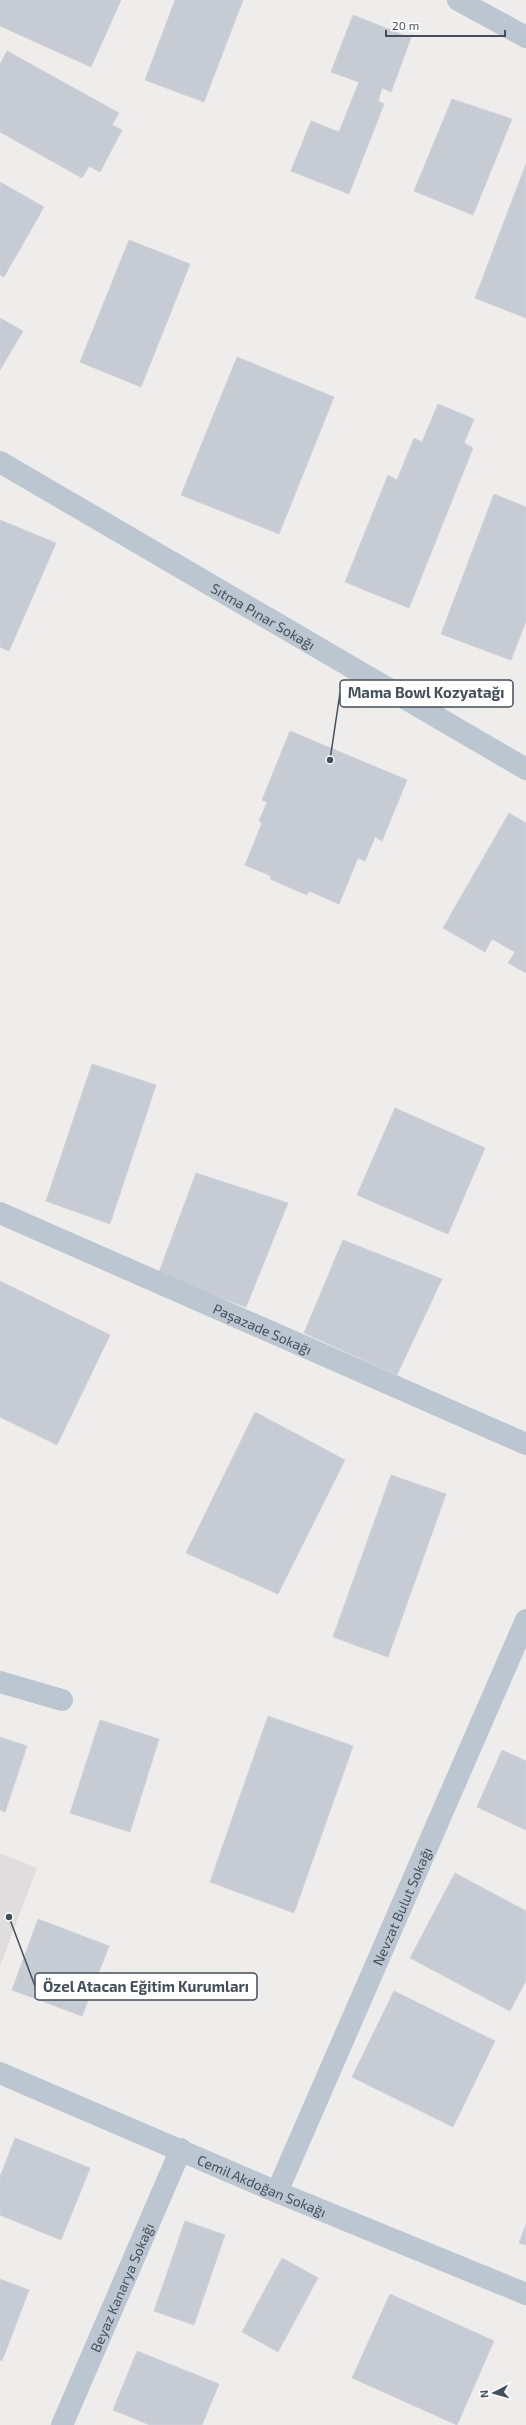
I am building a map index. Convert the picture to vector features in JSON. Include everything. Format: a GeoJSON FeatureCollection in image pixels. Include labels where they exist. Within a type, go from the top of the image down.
{"type":"FeatureCollection","features":[{"type":"Feature","properties":{"kind":"street"},"geometry":{"type":"LineString","coordinates":[[458,0],[526,37]]}},
{"type":"Feature","properties":{"kind":"street","name":"Sıtma Pınar Sokağı"},"geometry":{"type":"LineString","coordinates":[[0,462],[526,769]]}},
{"type":"Feature","properties":{"kind":"street","name":"Paşazade Sokağı"},"geometry":{"type":"LineString","coordinates":[[0,1213],[526,1444]]}},
{"type":"Feature","properties":{"kind":"street","name":"Nevzat Bulut Sokağı"},"geometry":{"type":"LineString","coordinates":[[277,2192],[526,1620]]}},
{"type":"Feature","properties":{"kind":"street"},"geometry":{"type":"LineString","coordinates":[[0,1682],[62,1700]]}},
{"type":"Feature","properties":{"kind":"street","name":"Cemil Akdoğan Sokağı"},"geometry":{"type":"LineString","coordinates":[[0,2072],[181,2149],[277,2192],[526,2294]]}},
{"type":"Feature","properties":{"kind":"street","name":"Beyaz Kanarya Sokağı"},"geometry":{"type":"LineString","coordinates":[[62,2425],[181,2149]]}},
{"type":"Feature","properties":{"kind":"shaded area"},"geometry":{"type":"Polygon","coordinates":[[[0,1853],[37,1868],[0,1966],[0,1853]]]}},
{"type":"Feature","properties":{"kind":"building"},"geometry":{"type":"Polygon","coordinates":[[[0,0],[121,0],[91,67],[0,26],[0,0]]]}},
{"type":"Feature","properties":{"kind":"building"},"geometry":{"type":"Polygon","coordinates":[[[175,0],[243,0],[204,102],[145,80],[175,0]]]}},
{"type":"Feature","properties":{"kind":"building"},"geometry":{"type":"Polygon","coordinates":[[[353,15],[411,38],[391,92],[382,88],[378,101],[384,104],[349,194],[291,171],[311,121],[339,132],[359,82],[331,72],[353,15]]]}},
{"type":"Feature","properties":{"kind":"building"},"geometry":{"type":"Polygon","coordinates":[[[7,51],[119,113],[112,125],[122,130],[100,172],[89,166],[82,178],[0,132],[0,64],[7,51]]]}},
{"type":"Feature","properties":{"kind":"building"},"geometry":{"type":"Polygon","coordinates":[[[452,99],[512,119],[473,215],[414,191],[452,99]]]}},
{"type":"Feature","properties":{"kind":"building"},"geometry":{"type":"Polygon","coordinates":[[[526,164],[526,318],[475,298],[526,164]]]}},
{"type":"Feature","properties":{"kind":"building"},"geometry":{"type":"Polygon","coordinates":[[[0,182],[44,207],[4,277],[0,275],[0,182]]]}},
{"type":"Feature","properties":{"kind":"building"},"geometry":{"type":"Polygon","coordinates":[[[129,240],[190,264],[141,387],[80,362],[129,240]]]}},
{"type":"Feature","properties":{"kind":"building"},"geometry":{"type":"Polygon","coordinates":[[[0,318],[23,331],[0,370],[0,318]]]}},
{"type":"Feature","properties":{"kind":"building"},"geometry":{"type":"Polygon","coordinates":[[[237,357],[334,397],[279,534],[181,495],[237,357]]]}},
{"type":"Feature","properties":{"kind":"building"},"geometry":{"type":"Polygon","coordinates":[[[438,404],[474,419],[464,443],[473,448],[409,608],[345,582],[388,475],[397,480],[414,438],[422,442],[438,404]]]}},
{"type":"Feature","properties":{"kind":"building"},"geometry":{"type":"Polygon","coordinates":[[[494,494],[526,507],[526,621],[511,660],[441,634],[494,494]]]}},
{"type":"Feature","properties":{"kind":"building"},"geometry":{"type":"Polygon","coordinates":[[[0,520],[56,543],[9,651],[0,647],[0,520]]]}},
{"type":"Feature","properties":{"kind":"building"},"geometry":{"type":"Polygon","coordinates":[[[290,731],[407,780],[382,841],[375,837],[365,861],[358,858],[339,904],[309,891],[307,895],[270,879],[271,876],[245,865],[262,823],[259,821],[267,802],[262,800],[290,731]]]}},
{"type":"Feature","properties":{"kind":"building"},"geometry":{"type":"Polygon","coordinates":[[[509,813],[526,823],[526,973],[508,963],[515,952],[492,939],[485,952],[443,928],[509,813]]]}},
{"type":"Feature","properties":{"kind":"building"},"geometry":{"type":"Polygon","coordinates":[[[92,1064],[156,1085],[110,1224],[46,1201],[92,1064]]]}},
{"type":"Feature","properties":{"kind":"building"},"geometry":{"type":"Polygon","coordinates":[[[395,1108],[485,1148],[448,1234],[357,1195],[395,1108]]]}},
{"type":"Feature","properties":{"kind":"building"},"geometry":{"type":"Polygon","coordinates":[[[196,1173],[288,1203],[246,1307],[158,1275],[196,1173]]]}},
{"type":"Feature","properties":{"kind":"building"},"geometry":{"type":"Polygon","coordinates":[[[343,1240],[442,1279],[397,1375],[304,1333],[343,1240]]]}},
{"type":"Feature","properties":{"kind":"building"},"geometry":{"type":"Polygon","coordinates":[[[0,1281],[110,1335],[57,1445],[0,1417],[0,1281]]]}},
{"type":"Feature","properties":{"kind":"building"},"geometry":{"type":"Polygon","coordinates":[[[255,1412],[345,1460],[278,1594],[186,1553],[255,1412]]]}},
{"type":"Feature","properties":{"kind":"building"},"geometry":{"type":"Polygon","coordinates":[[[391,1475],[446,1494],[388,1657],[333,1637],[391,1475]]]}},
{"type":"Feature","properties":{"kind":"building"},"geometry":{"type":"Polygon","coordinates":[[[268,1716],[353,1746],[294,1913],[210,1882],[268,1716]]]}},
{"type":"Feature","properties":{"kind":"building"},"geometry":{"type":"Polygon","coordinates":[[[100,1720],[159,1739],[130,1832],[70,1813],[100,1720]]]}},
{"type":"Feature","properties":{"kind":"building"},"geometry":{"type":"Polygon","coordinates":[[[0,1737],[27,1746],[5,1812],[0,1810],[0,1737]]]}},
{"type":"Feature","properties":{"kind":"building"},"geometry":{"type":"Polygon","coordinates":[[[502,1750],[526,1761],[526,1830],[477,1807],[502,1750]]]}},
{"type":"Feature","properties":{"kind":"building"},"geometry":{"type":"Polygon","coordinates":[[[455,1873],[526,1911],[526,1980],[510,2011],[410,1958],[455,1873]]]}},
{"type":"Feature","properties":{"kind":"building"},"geometry":{"type":"Polygon","coordinates":[[[38,1919],[109,1946],[82,2016],[12,1990],[38,1919]]]}},
{"type":"Feature","properties":{"kind":"building"},"geometry":{"type":"Polygon","coordinates":[[[394,1991],[495,2041],[453,2127],[352,2077],[394,1991]]]}},
{"type":"Feature","properties":{"kind":"building"},"geometry":{"type":"Polygon","coordinates":[[[15,2138],[90,2168],[61,2240],[0,2215],[0,2177],[15,2138]]]}},
{"type":"Feature","properties":{"kind":"building"},"geometry":{"type":"Polygon","coordinates":[[[185,2221],[225,2235],[194,2325],[154,2311],[185,2221]]]}},
{"type":"Feature","properties":{"kind":"building"},"geometry":{"type":"Polygon","coordinates":[[[526,2224],[526,2245],[519,2243],[526,2224]]]}},
{"type":"Feature","properties":{"kind":"building"},"geometry":{"type":"Polygon","coordinates":[[[282,2258],[318,2278],[278,2352],[242,2332],[282,2258]]]}},
{"type":"Feature","properties":{"kind":"building"},"geometry":{"type":"Polygon","coordinates":[[[0,2279],[29,2290],[2,2361],[0,2360],[0,2279]]]}},
{"type":"Feature","properties":{"kind":"building"},"geometry":{"type":"Polygon","coordinates":[[[390,2294],[494,2341],[457,2425],[352,2378],[390,2294]]]}},
{"type":"Feature","properties":{"kind":"building"},"geometry":{"type":"Polygon","coordinates":[[[137,2351],[219,2384],[202,2425],[150,2425],[113,2410],[137,2351]]]}},
{"type":"Feature","properties":{"kind":"place","name":"Mama Bowl Kozyatağı"},"geometry":{"type":"Point","coordinates":[330,760]}},
{"type":"Feature","properties":{"kind":"place","name":"Özel Atacan Eğitim Kurumları"},"geometry":{"type":"Point","coordinates":[9,1917]}}]}
